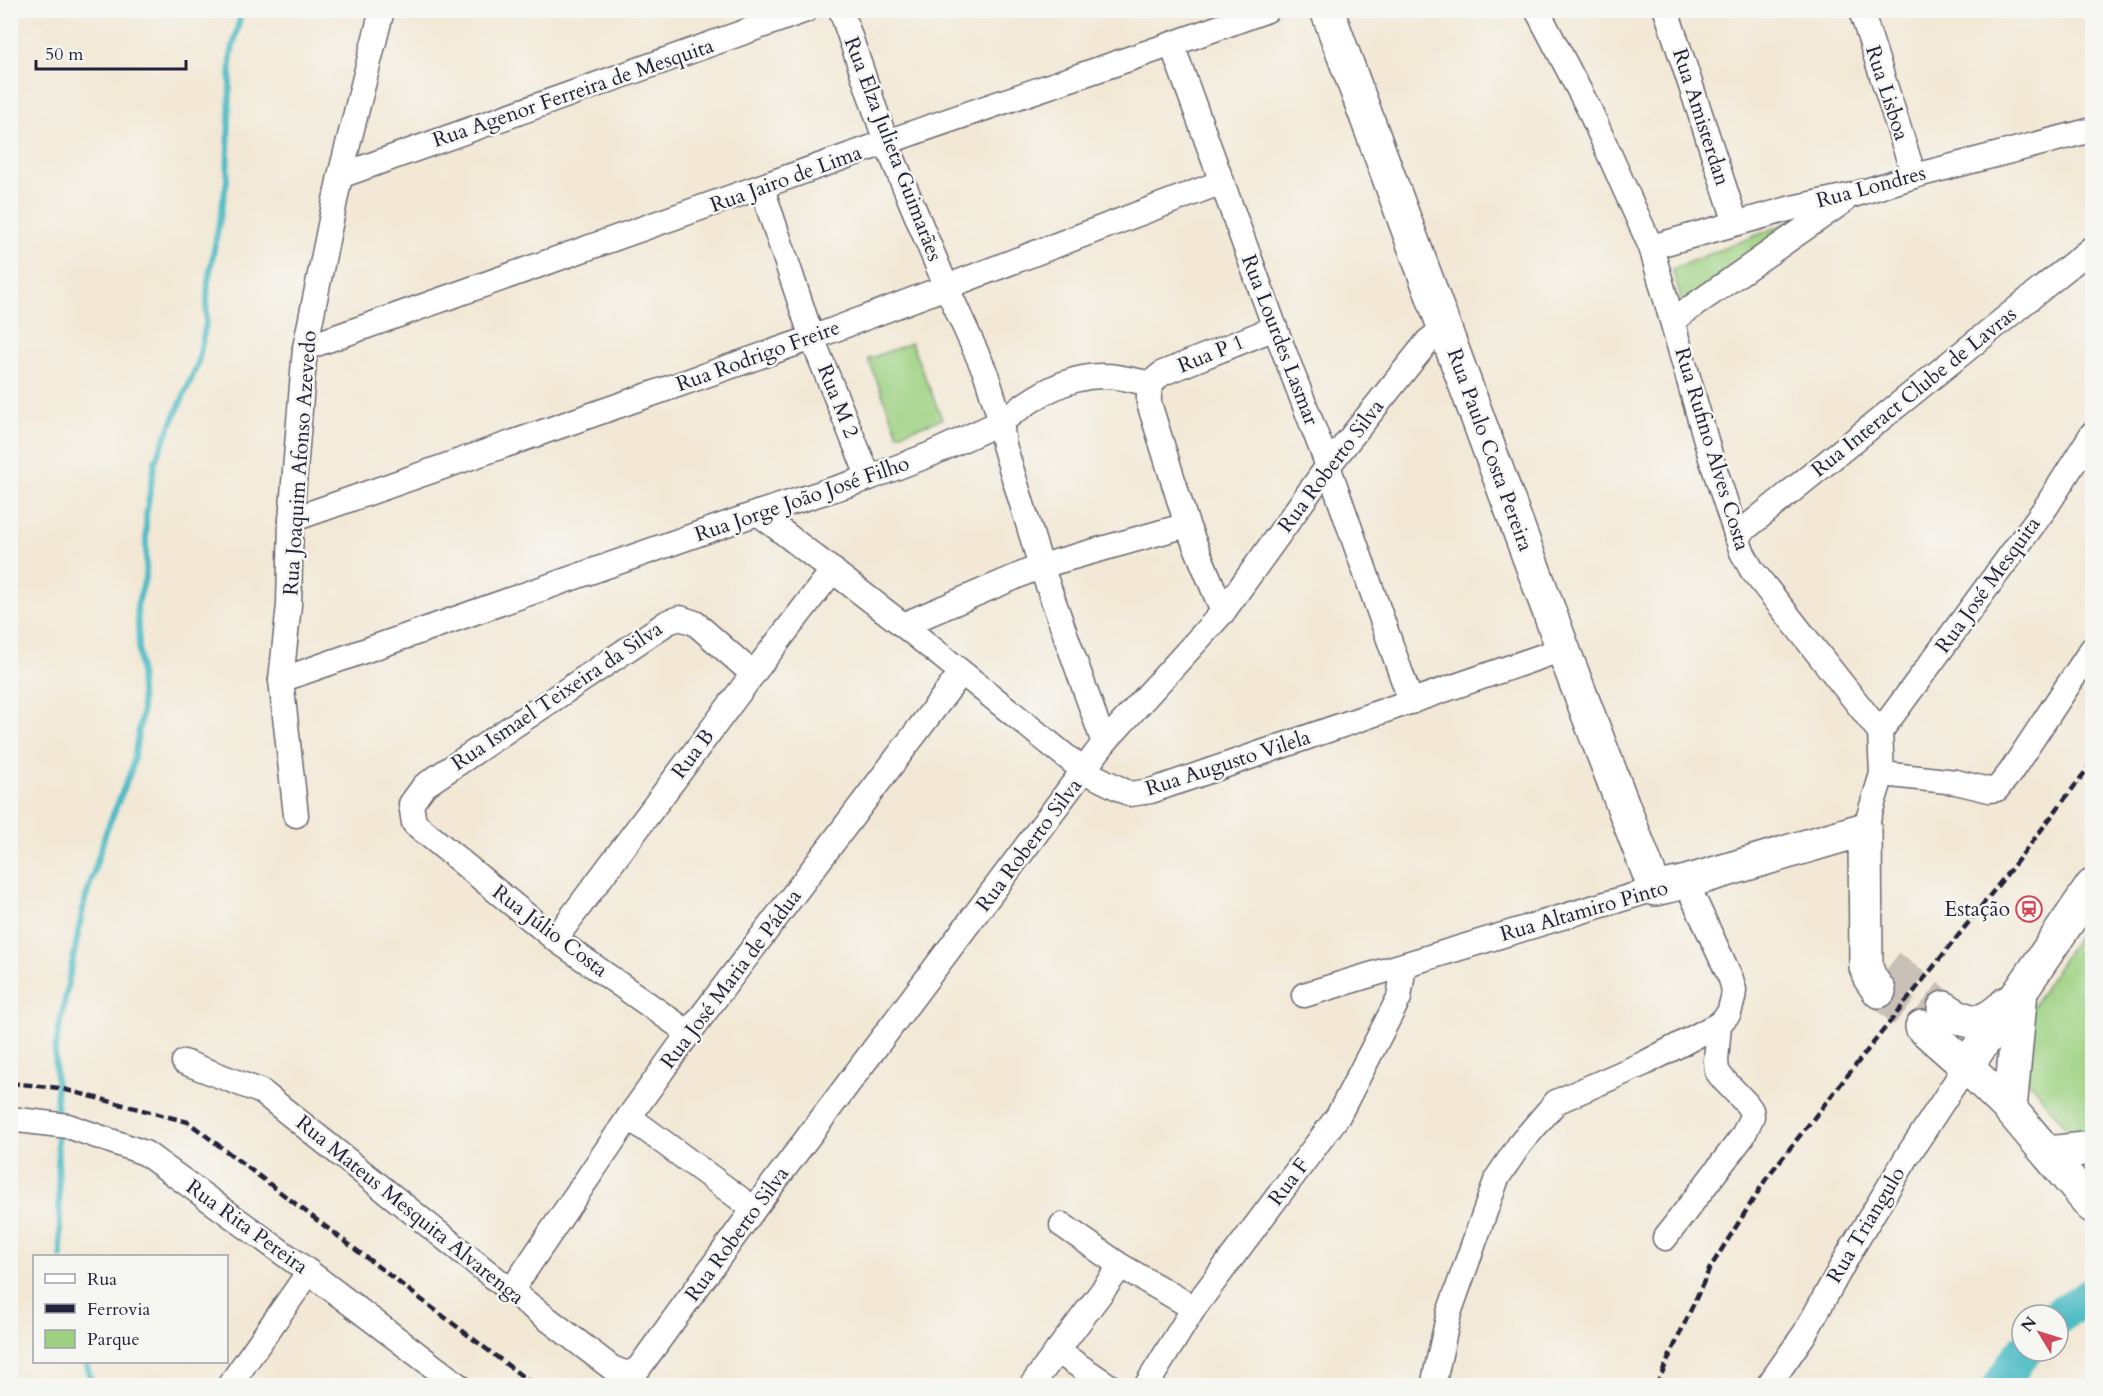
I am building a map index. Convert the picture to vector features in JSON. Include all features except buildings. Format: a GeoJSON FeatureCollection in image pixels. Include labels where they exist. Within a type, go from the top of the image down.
{"type":"FeatureCollection","features":[{"type":"Feature","properties":{"kind":"street","name":"Rua Joaquim Afonso Azevedo"},"geometry":{"type":"LineString","coordinates":[[296,815],[281,680],[289,605],[291,519],[305,348],[340,176],[382,10]]}},
{"type":"Feature","properties":{"kind":"street","name":"Rua Agenor Ferreira de Mesquita"},"geometry":{"type":"LineString","coordinates":[[340,176],[806,10]]}},
{"type":"Feature","properties":{"kind":"street","name":"Rua Elza Julieta Guimarães"},"geometry":{"type":"LineString","coordinates":[[841,10],[886,142],[946,286],[986,374],[1001,422]]}},
{"type":"Feature","properties":{"kind":"street","name":"Rua Jairo de Lima"},"geometry":{"type":"LineString","coordinates":[[305,348],[1267,10]]}},
{"type":"Feature","properties":{"kind":"street","name":"Rua Paulo Costa Pereira"},"geometry":{"type":"LineString","coordinates":[[1328,10],[1563,649],[1671,885]]}},
{"type":"Feature","properties":{"kind":"street","name":"Rua Rufino Alves Costa"},"geometry":{"type":"LineString","coordinates":[[1537,10],[1588,109],[1651,247],[1711,458],[1742,552],[1752,570],[1880,732]]}},
{"type":"Feature","properties":{"kind":"street","name":"Rua Amisterdan"},"geometry":{"type":"LineString","coordinates":[[1666,10],[1736,223]]}},
{"type":"Feature","properties":{"kind":"street","name":"Rua Lisboa"},"geometry":{"type":"LineString","coordinates":[[1861,10],[1914,176]]}},
{"type":"Feature","properties":{"kind":"street","name":"Rua Lourdes Lasmar"},"geometry":{"type":"LineString","coordinates":[[1172,45],[1328,466],[1411,702]]}},
{"type":"Feature","properties":{"kind":"street","name":"Rua Londres"},"geometry":{"type":"LineString","coordinates":[[1651,247],[2092,130]]}},
{"type":"Feature","properties":{"kind":"street","name":"Rua Rodrigo Freire"},"geometry":{"type":"LineString","coordinates":[[291,519],[812,338],[1222,182]]}},
{"type":"Feature","properties":{"kind":"street","name":"Rua M 2"},"geometry":{"type":"LineString","coordinates":[[762,188],[812,338],[869,478]]}},
{"type":"Feature","properties":{"kind":"street"},"geometry":{"type":"LineString","coordinates":[[1673,320],[1853,195]]}},
{"type":"Feature","properties":{"kind":"street","name":"Rua Interact Clube de Lavras"},"geometry":{"type":"LineString","coordinates":[[1736,536],[2092,248]]}},
{"type":"Feature","properties":{"kind":"street","name":"Rua P 1"},"geometry":{"type":"LineString","coordinates":[[1151,384],[1163,373],[1275,328]]}},
{"type":"Feature","properties":{"kind":"street","name":"Rua Roberto Silva"},"geometry":{"type":"LineString","coordinates":[[627,1374],[638,1368],[754,1209],[1104,743],[1223,612],[1328,466],[1428,341],[1445,328]]}},
{"type":"Feature","properties":{"kind":"street","name":"Rua Jorge João José Filho"},"geometry":{"type":"LineString","coordinates":[[281,680],[758,513],[869,478],[929,455],[1001,422],[1029,400],[1054,387],[1082,378],[1106,376],[1151,384]]}},
{"type":"Feature","properties":{"kind":"street"},"geometry":{"type":"LineString","coordinates":[[1151,384],[1148,393],[1149,403],[1187,525],[1223,612]]}},
{"type":"Feature","properties":{"kind":"street"},"geometry":{"type":"LineString","coordinates":[[1001,422],[1004,445],[1041,566],[1104,743]]}},
{"type":"Feature","properties":{"kind":"street","name":"Rua José Mesquita"},"geometry":{"type":"LineString","coordinates":[[1880,732],[2046,507],[2092,434]]}},
{"type":"Feature","properties":{"kind":"street","name":"Rua Augusto Vilela"},"geometry":{"type":"LineString","coordinates":[[758,513],[903,625],[1084,771],[1130,794],[1151,791],[1563,649]]}},
{"type":"Feature","properties":{"kind":"street"},"geometry":{"type":"LineString","coordinates":[[903,625],[1041,566],[1187,525]]}},
{"type":"Feature","properties":{"kind":"street","name":"Rua B"},"geometry":{"type":"LineString","coordinates":[[555,939],[833,570]]}},
{"type":"Feature","properties":{"kind":"street","name":"Rua Ismael Teixeira da Silva"},"geometry":{"type":"LineString","coordinates":[[414,824],[411,804],[424,786],[668,622],[681,618],[695,623],[753,674]]}},
{"type":"Feature","properties":{"kind":"street"},"geometry":{"type":"LineString","coordinates":[[1882,774],[1956,782],[1989,790],[1997,789],[2092,649]]}},
{"type":"Feature","properties":{"kind":"street","name":"Rua José Maria de Pádua"},"geometry":{"type":"LineString","coordinates":[[511,1291],[689,1033],[961,673]]}},
{"type":"Feature","properties":{"kind":"street"},"geometry":{"type":"LineString","coordinates":[[1878,968],[1864,829],[1882,774],[1880,732]]}},
{"type":"Feature","properties":{"kind":"street","name":"Rua Júlio Costa"},"geometry":{"type":"LineString","coordinates":[[414,824],[555,939],[689,1033]]}},
{"type":"Feature","properties":{"kind":"street","name":"Rua Altamiro Pinto"},"geometry":{"type":"LineString","coordinates":[[1304,995],[1864,829]]}},
{"type":"Feature","properties":{"kind":"street"},"geometry":{"type":"LineString","coordinates":[[1433,1386],[1449,1313],[1497,1178],[1520,1144],[1556,1102],[1645,1062],[1719,1024],[1729,1012],[1734,990],[1671,885]]}},
{"type":"Feature","properties":{"kind":"street"},"geometry":{"type":"LineString","coordinates":[[1965,1066],[2022,989],[2092,886]]}},
{"type":"Feature","properties":{"kind":"street","name":"Rua F"},"geometry":{"type":"LineString","coordinates":[[1146,1386],[1194,1308],[1338,1116],[1398,998],[1404,965]]}},
{"type":"Feature","properties":{"kind":"street"},"geometry":{"type":"LineString","coordinates":[[2022,989],[1994,1016],[1985,1020],[1974,1022],[1958,1018],[1933,1018],[1965,1066],[2010,1109],[2092,1200]]}},
{"type":"Feature","properties":{"kind":"street"},"geometry":{"type":"LineString","coordinates":[[2010,1109],[2022,989]]}},
{"type":"Feature","properties":{"kind":"street"},"geometry":{"type":"LineString","coordinates":[[1665,1238],[1743,1136],[1752,1116],[1746,1103],[1718,1071],[1716,1061],[1719,1024]]}},
{"type":"Feature","properties":{"kind":"street","name":"Rua Mateus Mesquita Alvarenga"},"geometry":{"type":"LineString","coordinates":[[184,1062],[262,1092],[511,1291],[612,1368],[627,1374]]}},
{"type":"Feature","properties":{"kind":"street","name":"Rua Triangulo"},"geometry":{"type":"LineString","coordinates":[[1768,1386],[1805,1333],[1869,1219],[1965,1066]]}},
{"type":"Feature","properties":{"kind":"street"},"geometry":{"type":"LineString","coordinates":[[629,1117],[754,1209]]}},
{"type":"Feature","properties":{"kind":"street","name":"Rua Rita Pereira"},"geometry":{"type":"LineString","coordinates":[[10,1119],[68,1126],[145,1153],[309,1272],[432,1378],[459,1386]]}},
{"type":"Feature","properties":{"kind":"street"},"geometry":{"type":"LineString","coordinates":[[2049,1153],[2092,1148]]}},
{"type":"Feature","properties":{"kind":"street"},"geometry":{"type":"LineString","coordinates":[[1062,1225],[1121,1266],[1194,1308]]}},
{"type":"Feature","properties":{"kind":"street"},"geometry":{"type":"LineString","coordinates":[[1031,1386],[1121,1266]]}},
{"type":"Feature","properties":{"kind":"street"},"geometry":{"type":"LineString","coordinates":[[229,1386],[309,1272]]}},
{"type":"Feature","properties":{"kind":"street"},"geometry":{"type":"LineString","coordinates":[[1057,1351],[1109,1386]]}},
{"type":"Feature","properties":{"kind":"green space"},"geometry":{"type":"Polygon","coordinates":[[[1815,212],[1684,308],[1672,269],[1815,212]]]}},
{"type":"Feature","properties":{"kind":"green space"},"geometry":{"type":"Polygon","coordinates":[[[911,343],[942,419],[898,434],[868,359],[911,343]]]}},
{"type":"Feature","properties":{"kind":"green space"},"geometry":{"type":"Polygon","coordinates":[[[2092,914],[2092,1136],[2075,1139],[2020,1070],[2021,1025],[2092,914]]]}},
{"type":"Feature","properties":{"kind":"waterway"},"geometry":{"type":"LineString","coordinates":[[57,1119],[55,1049],[84,904],[106,832],[132,768],[142,713],[137,606],[146,575],[146,516],[155,461],[198,363],[206,323],[208,282],[227,180],[231,55],[242,10]]}},
{"type":"Feature","properties":{"kind":"waterway"},"geometry":{"type":"LineString","coordinates":[[57,1130],[61,1255]]}},
{"type":"Feature","properties":{"kind":"waterway"},"geometry":{"type":"LineString","coordinates":[[2070,1308],[2092,1294]]}},
{"type":"Feature","properties":{"kind":"waterway"},"geometry":{"type":"LineString","coordinates":[[86,1363],[92,1386]]}},
{"type":"Feature","properties":{"kind":"waterway"},"geometry":{"type":"LineString","coordinates":[[2001,1386],[2015,1363]]}},
{"type":"Feature","properties":{"kind":"tunnel"},"geometry":{"type":"LineString","coordinates":[[1889,966],[1944,1008]]}},
{"type":"Feature","properties":{"kind":"tunnel"},"geometry":{"type":"LineString","coordinates":[[1879,991],[1922,1027]]}},
{"type":"Feature","properties":{"kind":"railway"},"geometry":{"type":"LineString","coordinates":[[1656,1386],[1710,1268],[1768,1176],[2092,763]]}},
{"type":"Feature","properties":{"kind":"railway"},"geometry":{"type":"LineString","coordinates":[[10,1083],[59,1088],[188,1122],[535,1386]]}},
{"type":"Feature","properties":{"kind":"place","name":"Estação"},"geometry":{"type":"Point","coordinates":[2029,909]}}]}
